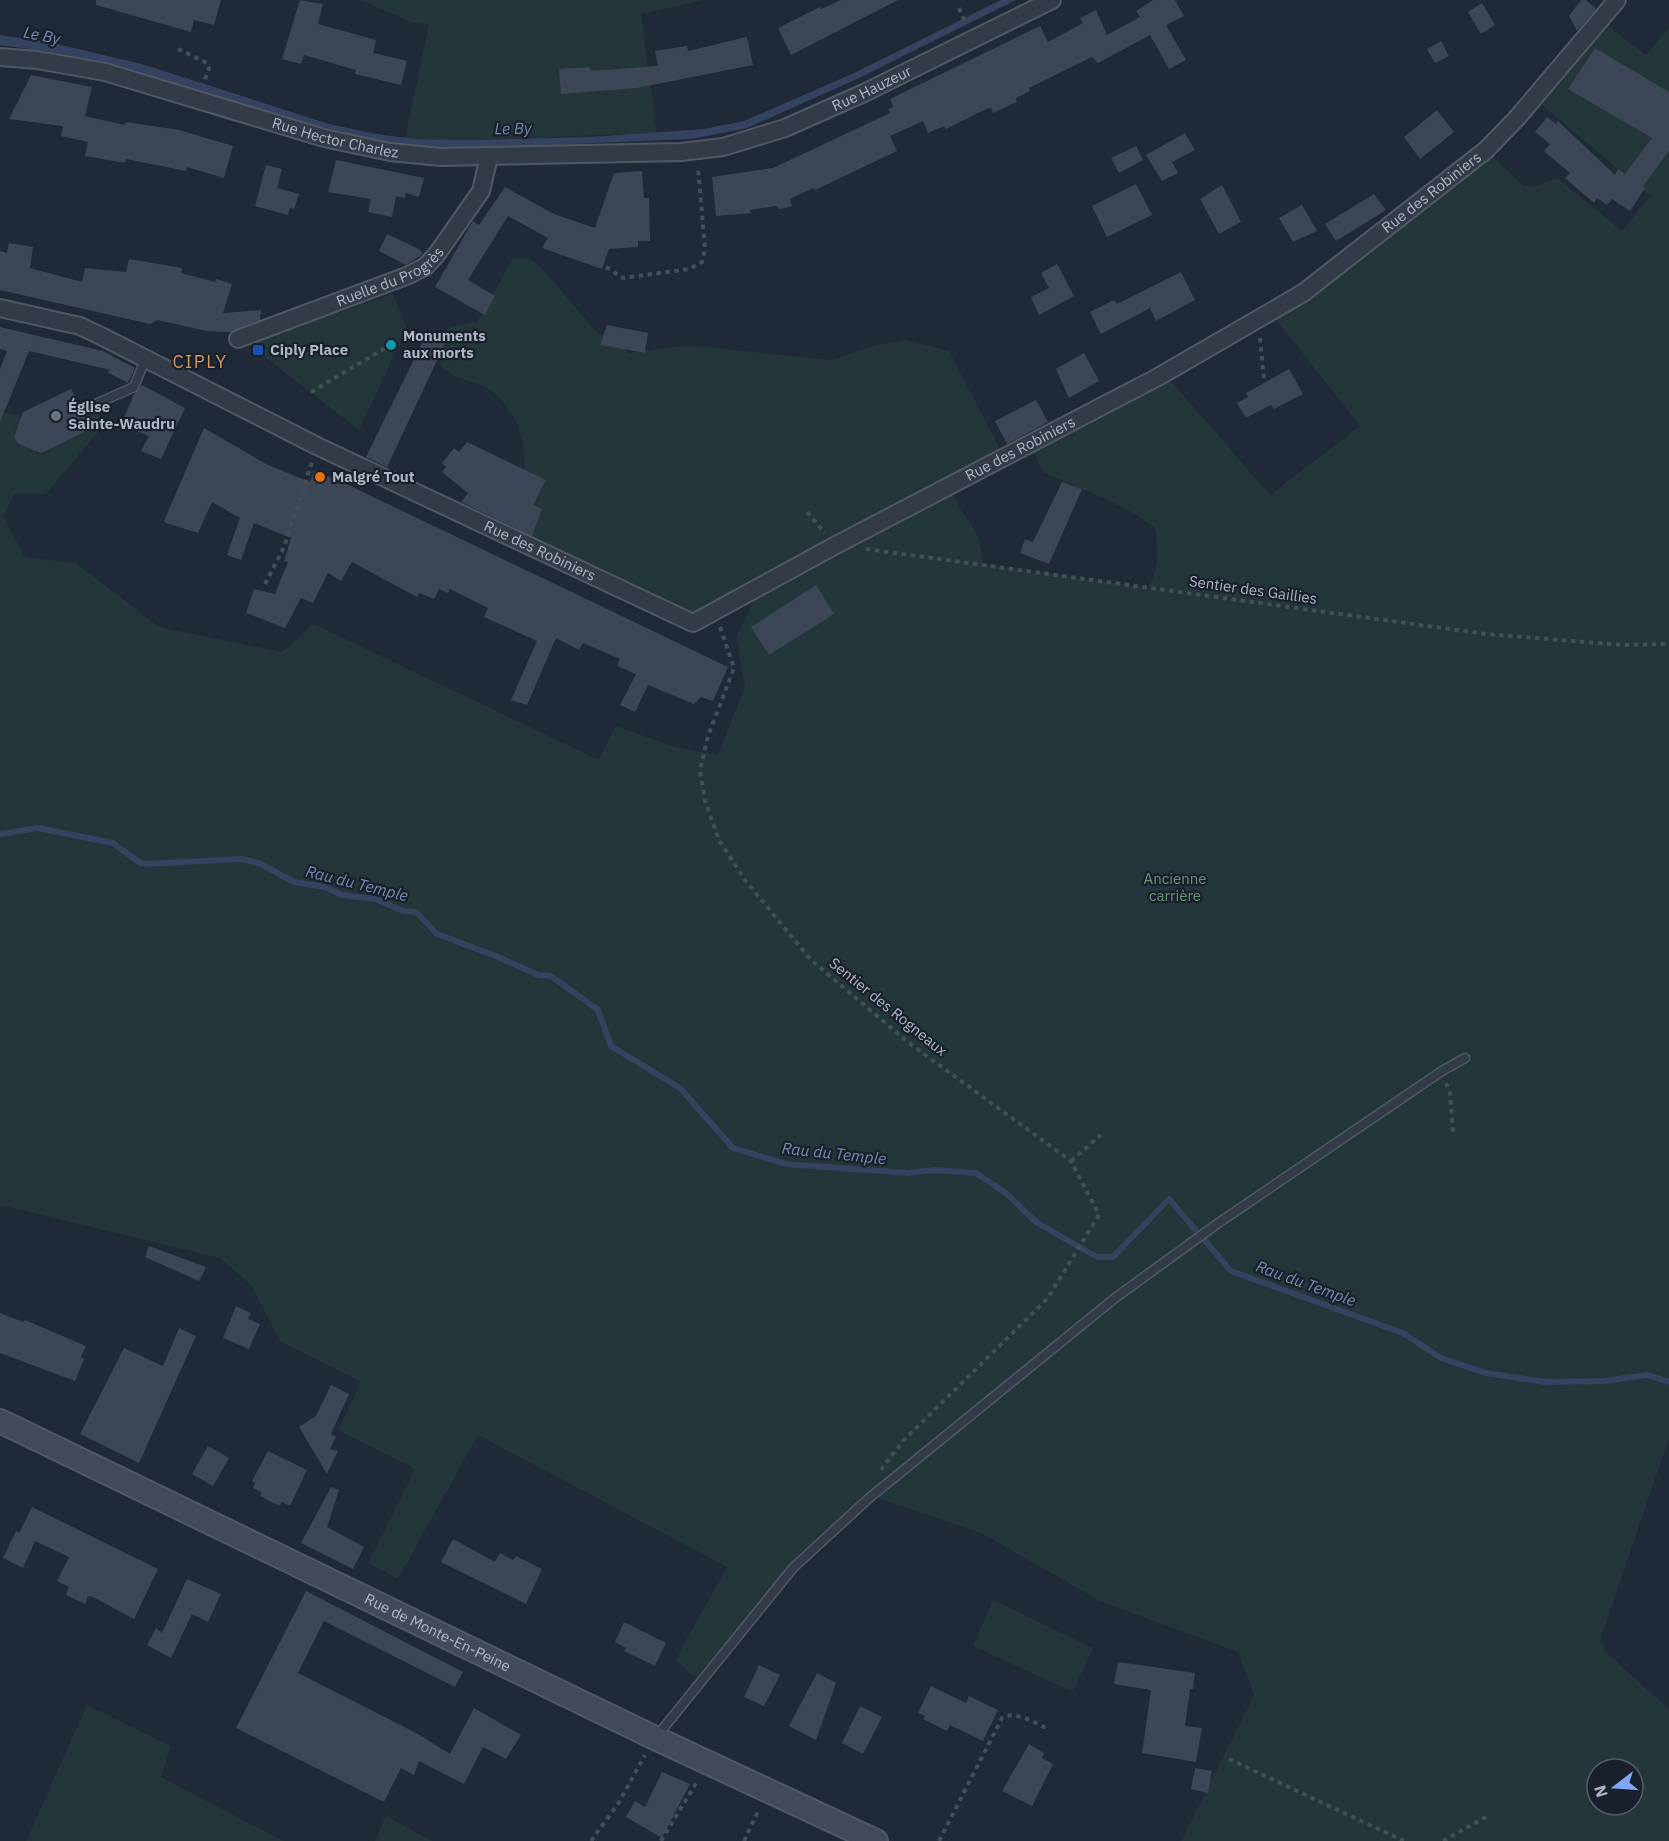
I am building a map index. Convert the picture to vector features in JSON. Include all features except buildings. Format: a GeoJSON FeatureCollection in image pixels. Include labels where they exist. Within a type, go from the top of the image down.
{"type":"FeatureCollection","features":[{"type":"Feature","properties":{"kind":"main road","name":"Rue de Monte-En-Peine"},"geometry":{"type":"LineString","coordinates":[[0,1421],[655,1738],[876,1841]]}},
{"type":"Feature","properties":{"kind":"street","name":"Rue Hauzeur"},"geometry":{"type":"LineString","coordinates":[[688,151],[723,147],[785,128],[864,93],[1052,0]]}},
{"type":"Feature","properties":{"kind":"street","name":"Rue des Robiniers"},"geometry":{"type":"LineString","coordinates":[[318,446],[693,623],[836,545],[1138,387],[1303,293],[1486,150],[1617,0]]}},
{"type":"Feature","properties":{"kind":"street","name":"Rue Hector Charlez"},"geometry":{"type":"LineString","coordinates":[[0,57],[37,60],[105,72],[362,148],[441,157],[688,151]]}},
{"type":"Feature","properties":{"kind":"street","name":"Ruelle du Progrès"},"geometry":{"type":"LineString","coordinates":[[238,339],[409,275],[426,266],[441,249],[481,191],[489,157]]}},
{"type":"Feature","properties":{"kind":"street"},"geometry":{"type":"LineString","coordinates":[[0,308],[80,326],[318,446]]}},
{"type":"Feature","properties":{"kind":"lane"},"geometry":{"type":"LineString","coordinates":[[82,410],[134,387],[140,379],[145,360]]}},
{"type":"Feature","properties":{"kind":"lane"},"geometry":{"type":"LineString","coordinates":[[655,1738],[793,1568],[868,1499],[1063,1339],[1217,1224],[1442,1071],[1465,1058]]}},
{"type":"Feature","properties":{"kind":"path"},"geometry":{"type":"LineString","coordinates":[[959,9],[968,28]]}},
{"type":"Feature","properties":{"kind":"path"},"geometry":{"type":"LineString","coordinates":[[178,49],[207,63],[209,68],[205,80]]}},
{"type":"Feature","properties":{"kind":"path"},"geometry":{"type":"LineString","coordinates":[[606,267],[623,279],[689,269],[702,262],[705,248],[688,151]]}},
{"type":"Feature","properties":{"kind":"path"},"geometry":{"type":"LineString","coordinates":[[311,392],[387,346]]}},
{"type":"Feature","properties":{"kind":"path"},"geometry":{"type":"LineString","coordinates":[[1261,346],[1264,379]]}},
{"type":"Feature","properties":{"kind":"path"},"geometry":{"type":"LineString","coordinates":[[265,585],[284,547],[318,446]]}},
{"type":"Feature","properties":{"kind":"path"},"geometry":{"type":"LineString","coordinates":[[807,512],[836,545]]}},
{"type":"Feature","properties":{"kind":"path","name":"Sentier des Gaillies"},"geometry":{"type":"LineString","coordinates":[[836,545],[1485,634],[1622,645],[1669,644]]}},
{"type":"Feature","properties":{"kind":"path","name":"Sentier des Rogneaux"},"geometry":{"type":"LineString","coordinates":[[714,613],[731,651],[734,668],[708,736],[700,771],[705,801],[719,840],[738,870],[810,959],[909,1043],[1071,1161],[1099,1215],[1047,1299],[903,1441],[882,1467],[868,1499]]}},
{"type":"Feature","properties":{"kind":"path"},"geometry":{"type":"LineString","coordinates":[[1442,1071],[1450,1093],[1453,1132]]}},
{"type":"Feature","properties":{"kind":"path"},"geometry":{"type":"LineString","coordinates":[[1071,1161],[1101,1135]]}},
{"type":"Feature","properties":{"kind":"path"},"geometry":{"type":"LineString","coordinates":[[939,1841],[1002,1718],[1009,1714],[1017,1715],[1046,1728]]}},
{"type":"Feature","properties":{"kind":"path"},"geometry":{"type":"LineString","coordinates":[[591,1841],[618,1804],[655,1738]]}},
{"type":"Feature","properties":{"kind":"path"},"geometry":{"type":"LineString","coordinates":[[1230,1760],[1404,1841]]}},
{"type":"Feature","properties":{"kind":"path"},"geometry":{"type":"LineString","coordinates":[[661,1841],[698,1781],[706,1762]]}},
{"type":"Feature","properties":{"kind":"path"},"geometry":{"type":"LineString","coordinates":[[744,1841],[769,1790]]}},
{"type":"Feature","properties":{"kind":"path"},"geometry":{"type":"LineString","coordinates":[[1443,1841],[1486,1817]]}},
{"type":"Feature","properties":{"kind":"green space"},"geometry":{"type":"Polygon","coordinates":[[[360,0],[704,0],[641,14],[657,133],[471,140],[405,138],[429,24],[414,23],[360,0]]]}},
{"type":"Feature","properties":{"kind":"green space","name":"Ancienne carrière"},"geometry":{"type":"Polygon","coordinates":[[[1607,25],[1646,55],[1669,28],[1669,1438],[1600,1641],[1608,1654],[1669,1709],[1669,1841],[1181,1841],[1254,1695],[1238,1652],[1102,1602],[981,1533],[880,1499],[875,1494],[793,1568],[700,1681],[675,1660],[727,1567],[478,1435],[398,1579],[368,1563],[415,1469],[338,1430],[361,1382],[280,1341],[251,1285],[220,1258],[0,1205],[0,411],[18,415],[23,425],[16,428],[14,437],[17,445],[26,447],[32,444],[37,454],[90,429],[84,413],[96,408],[100,415],[100,430],[46,494],[14,494],[3,516],[25,557],[76,563],[159,627],[282,652],[314,624],[599,760],[616,726],[675,747],[718,755],[745,686],[736,637],[756,597],[761,599],[765,588],[693,623],[508,536],[521,499],[524,480],[522,442],[516,424],[507,407],[493,392],[446,370],[440,362],[439,349],[440,333],[456,325],[477,322],[513,258],[528,258],[541,267],[595,330],[629,353],[687,345],[832,360],[876,345],[906,340],[949,351],[1005,458],[948,487],[979,538],[983,564],[1148,588],[1157,559],[1155,528],[1101,497],[1044,473],[1030,445],[1164,373],[1270,495],[1360,426],[1271,313],[1486,150],[1524,186],[1538,185],[1557,178],[1622,231],[1650,196],[1542,105],[1607,25]]]}},
{"type":"Feature","properties":{"kind":"green space"},"geometry":{"type":"Polygon","coordinates":[[[393,294],[407,328],[359,430],[247,343],[393,294]]]}},
{"type":"Feature","properties":{"kind":"green space"},"geometry":{"type":"Polygon","coordinates":[[[993,1600],[1093,1648],[1073,1692],[973,1646],[993,1600]]]}},
{"type":"Feature","properties":{"kind":"green space"},"geometry":{"type":"Polygon","coordinates":[[[87,1705],[171,1746],[161,1777],[283,1841],[26,1841],[87,1705]]]}},
{"type":"Feature","properties":{"kind":"green space"},"geometry":{"type":"Polygon","coordinates":[[[386,1816],[432,1841],[375,1841],[386,1816]]]}},
{"type":"Feature","properties":{"kind":"water"},"geometry":{"type":"Polygon","coordinates":[[[1001,0],[1016,0],[857,79],[747,128],[692,139],[471,148],[382,144],[327,132],[139,72],[44,51],[0,45],[0,35],[48,42],[142,64],[329,124],[376,134],[416,139],[471,140],[590,137],[704,129],[744,121],[854,73],[1001,0]]]}},
{"type":"Feature","properties":{"kind":"waterway","name":"Rau du Temple"},"geometry":{"type":"LineString","coordinates":[[0,834],[38,828],[113,843],[140,863],[146,864],[241,859],[259,863],[294,882],[325,887],[342,895],[376,899],[403,911],[416,912],[437,934],[496,956],[538,975],[551,976],[598,1010],[611,1046],[680,1088],[733,1148],[786,1164],[908,1173],[935,1170],[976,1173],[1007,1194],[1036,1222],[1097,1257],[1113,1257],[1169,1199],[1231,1271],[1403,1333],[1441,1358],[1486,1373],[1545,1382],[1604,1381],[1647,1375],[1669,1382]]}},
{"type":"Feature","properties":{"kind":"place","name":"Monuments aux morts"},"geometry":{"type":"Point","coordinates":[391,345]}},
{"type":"Feature","properties":{"kind":"place","name":"Ciply Place"},"geometry":{"type":"Point","coordinates":[258,350]}},
{"type":"Feature","properties":{"kind":"place","name":"Église Sainte-Waudru"},"geometry":{"type":"Point","coordinates":[56,416]}},
{"type":"Feature","properties":{"kind":"place","name":"Malgré Tout"},"geometry":{"type":"Point","coordinates":[320,477]}},
{"type":"Feature","properties":{"kind":"district","name":"CIPLY"},"geometry":{"type":"Point","coordinates":[200,362]}},
{"type":"Feature","properties":{"kind":"water label","name":"Le By"},"geometry":{"type":"Point","coordinates":[42,35]}},
{"type":"Feature","properties":{"kind":"water label","name":"Le By"},"geometry":{"type":"Point","coordinates":[513,128]}}]}
